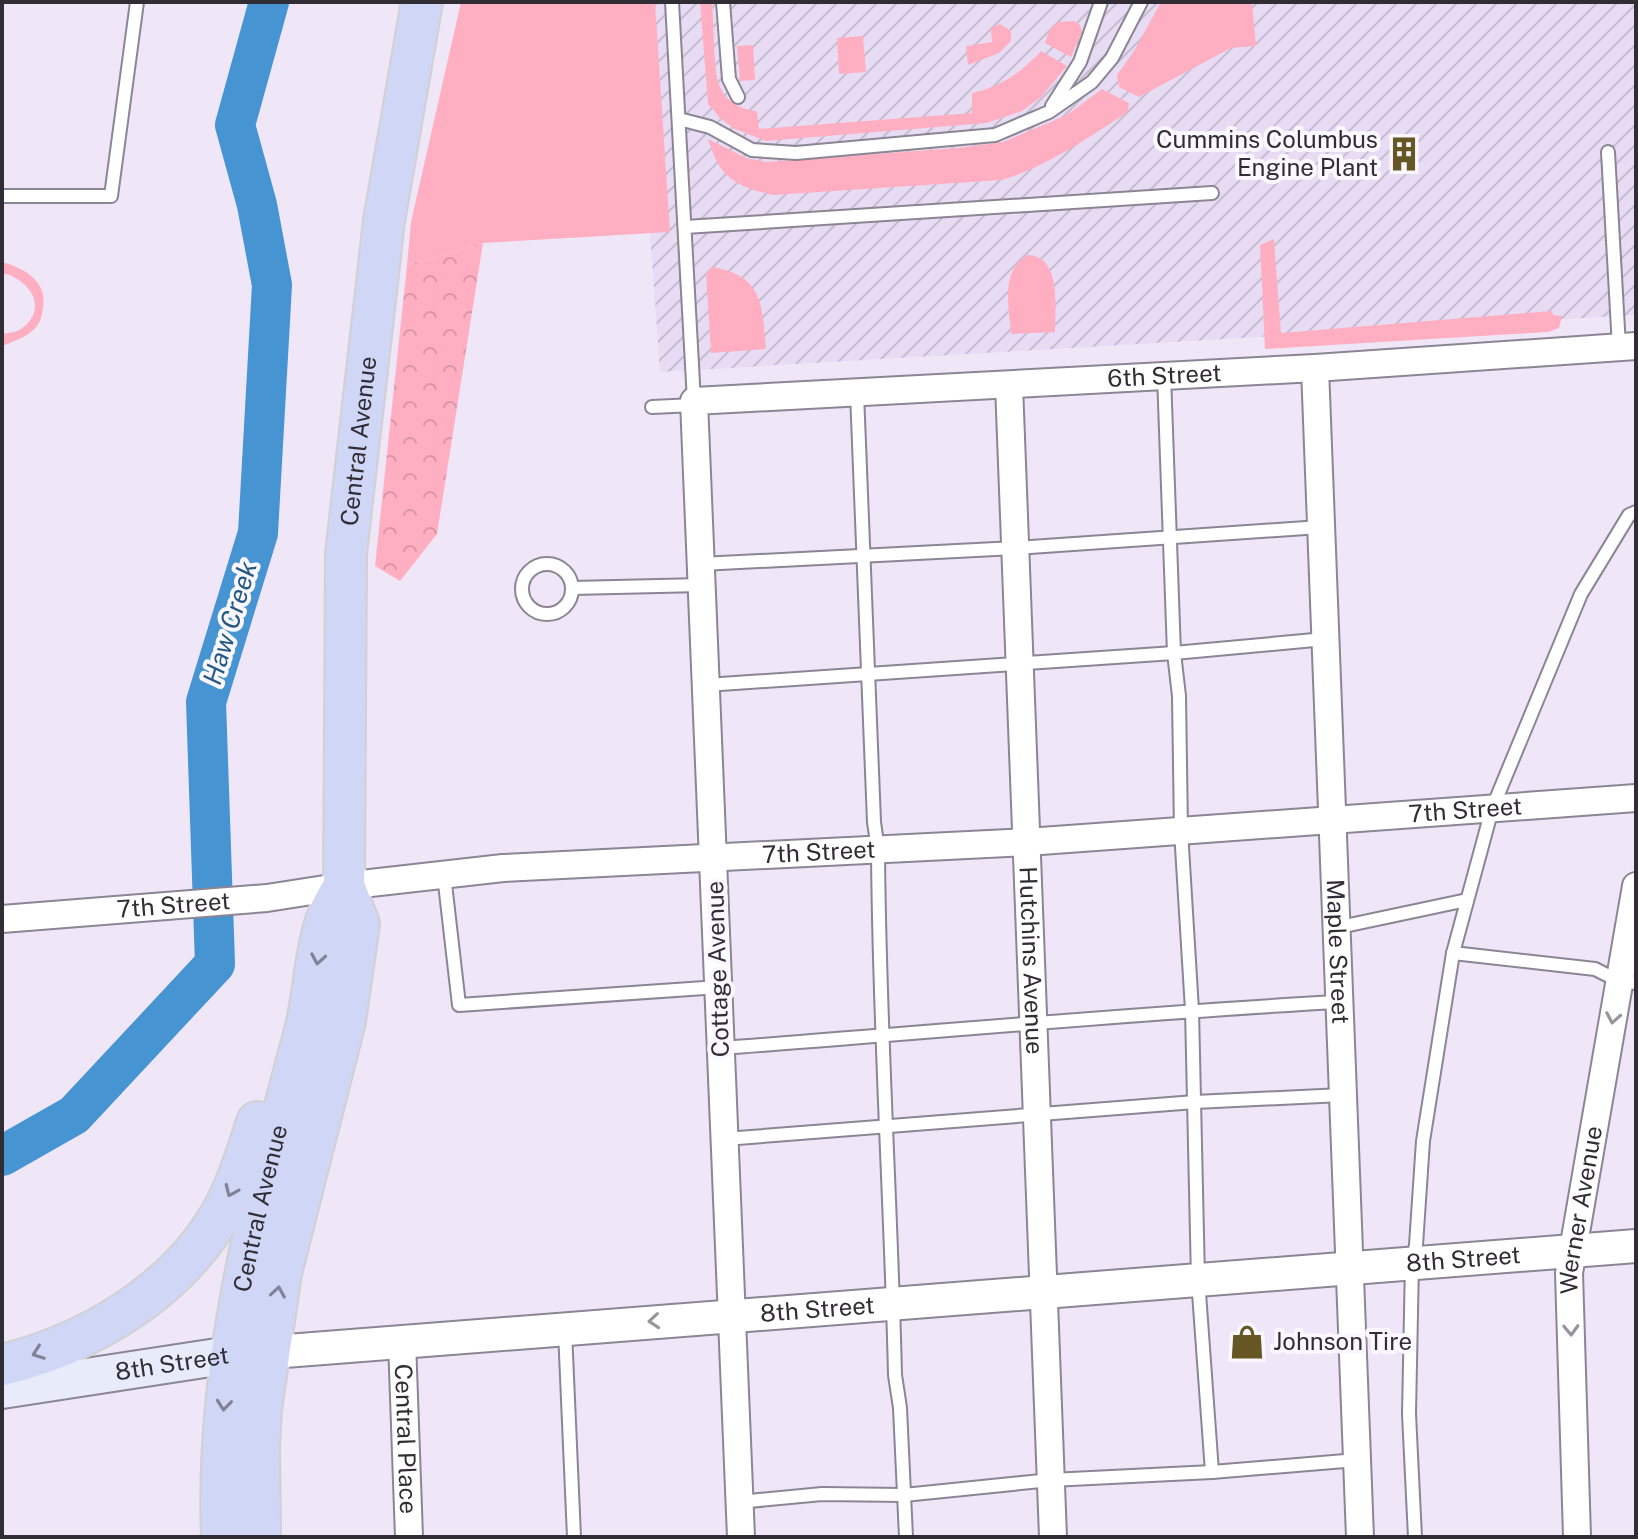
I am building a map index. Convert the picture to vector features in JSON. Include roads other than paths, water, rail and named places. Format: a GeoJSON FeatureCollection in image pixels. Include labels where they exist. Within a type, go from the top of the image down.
{"type":"FeatureCollection","features":[{"type":"Feature","properties":{"kind":"main road","name":"Central Avenue"},"geometry":{"type":"LineString","coordinates":[[260,1537],[259,1446],[281,1273],[345,1021],[359,924],[344,886],[346,554],[384,221],[422,2]]}},
{"type":"Feature","properties":{"kind":"main road","name":"Central Avenue"},"geometry":{"type":"LineString","coordinates":[[222,1537],[221,1446],[230,1355],[257,1216],[307,1021],[325,923],[344,886]]}},
{"type":"Feature","properties":{"kind":"main road"},"geometry":{"type":"LineString","coordinates":[[2,1365],[83,1336],[137,1305],[185,1262],[221,1214],[246,1158],[276,1055],[307,1021]]}},
{"type":"Feature","properties":{"kind":"main road","name":"8th Street"},"geometry":{"type":"LineString","coordinates":[[2,1390],[230,1355]]}},
{"type":"Feature","properties":{"kind":"street","name":"6th Street"},"geometry":{"type":"LineString","coordinates":[[694,403],[1628,347]]}},
{"type":"Feature","properties":{"kind":"street","name":"Maple Street"},"geometry":{"type":"LineString","coordinates":[[1315,368],[1360,1537]]}},
{"type":"Feature","properties":{"kind":"street","name":"Hutchins Avenue"},"geometry":{"type":"LineString","coordinates":[[1009,385],[1053,1537]]}},
{"type":"Feature","properties":{"kind":"street","name":"Cottage Avenue"},"geometry":{"type":"LineString","coordinates":[[694,403],[741,1537]]}},
{"type":"Feature","properties":{"kind":"street","name":"7th Street"},"geometry":{"type":"LineString","coordinates":[[2,919],[267,898],[503,868],[714,860],[1027,842],[1636,798]]}},
{"type":"Feature","properties":{"kind":"street","name":"Werner Avenue"},"geometry":{"type":"LineString","coordinates":[[1577,1537],[1569,1273],[1628,982],[1636,886]]}},
{"type":"Feature","properties":{"kind":"street","name":"8th Street"},"geometry":{"type":"LineString","coordinates":[[230,1355],[1636,1246]]}},
{"type":"Feature","properties":{"kind":"street","name":"Central Place"},"geometry":{"type":"LineString","coordinates":[[402,1341],[409,1537]]}},
{"type":"Feature","properties":{"kind":"lane"},"geometry":{"type":"LineString","coordinates":[[2,196],[111,196],[137,2]]}},
{"type":"Feature","properties":{"kind":"lane"},"geometry":{"type":"LineString","coordinates":[[652,407],[694,403],[672,2]]}},
{"type":"Feature","properties":{"kind":"lane"},"geometry":{"type":"LineString","coordinates":[[723,2],[729,79],[738,97]]}},
{"type":"Feature","properties":{"kind":"lane"},"geometry":{"type":"LineString","coordinates":[[1049,112],[1080,62],[1101,2]]}},
{"type":"Feature","properties":{"kind":"lane"},"geometry":{"type":"LineString","coordinates":[[679,119],[710,127],[752,150],[796,153],[995,135],[1049,112],[1096,77],[1112,58],[1141,2]]}},
{"type":"Feature","properties":{"kind":"lane"},"geometry":{"type":"LineString","coordinates":[[1608,152],[1628,347]]}},
{"type":"Feature","properties":{"kind":"lane"},"geometry":{"type":"LineString","coordinates":[[685,227],[1212,193]]}},
{"type":"Feature","properties":{"kind":"lane"},"geometry":{"type":"LineString","coordinates":[[1164,375],[1174,653],[1179,696],[1181,831],[1192,1010],[1198,1279],[1212,1472]]}},
{"type":"Feature","properties":{"kind":"lane"},"geometry":{"type":"LineString","coordinates":[[857,393],[874,822],[878,850],[893,1302],[906,1537]]}},
{"type":"Feature","properties":{"kind":"lane"},"geometry":{"type":"LineString","coordinates":[[1415,1537],[1409,1414],[1412,1263],[1423,1141],[1453,953],[1492,809],[1581,594],[1629,515],[1636,512]]}},
{"type":"Feature","properties":{"kind":"lane"},"geometry":{"type":"LineString","coordinates":[[572,588],[863,556],[1320,527]]}},
{"type":"Feature","properties":{"kind":"lane"},"geometry":{"type":"LineString","coordinates":[[545,565],[560,568],[570,580],[572,588],[567,604],[553,613],[536,612],[522,592],[531,570],[545,565]]}},
{"type":"Feature","properties":{"kind":"lane"},"geometry":{"type":"LineString","coordinates":[[706,685],[1174,653],[1325,639]]}},
{"type":"Feature","properties":{"kind":"lane"},"geometry":{"type":"LineString","coordinates":[[444,875],[459,1005],[719,987]]}},
{"type":"Feature","properties":{"kind":"lane"},"geometry":{"type":"LineString","coordinates":[[1335,928],[1467,900]]}},
{"type":"Feature","properties":{"kind":"lane"},"geometry":{"type":"LineString","coordinates":[[1453,953],[1595,969],[1628,982]]}},
{"type":"Feature","properties":{"kind":"lane"},"geometry":{"type":"LineString","coordinates":[[721,1048],[1192,1010],[1338,1002]]}},
{"type":"Feature","properties":{"kind":"lane"},"geometry":{"type":"LineString","coordinates":[[725,1139],[1037,1117],[1195,1102],[1342,1095]]}},
{"type":"Feature","properties":{"kind":"lane"},"geometry":{"type":"LineString","coordinates":[[565,1328],[574,1537]]}},
{"type":"Feature","properties":{"kind":"lane"},"geometry":{"type":"LineString","coordinates":[[739,1502],[822,1494],[904,1495],[1051,1480],[1212,1472],[1357,1460]]}},
{"type":"Feature","properties":{"kind":"waterway","name":"Haw Creek"},"geometry":{"type":"LineString","coordinates":[[2,1156],[74,1115],[215,964],[206,702],[258,533],[272,285],[257,205],[235,125],[269,2]]}},
{"type":"Feature","properties":{"kind":"place","name":"Cummins Columbus Engine Plant"},"geometry":{"type":"Point","coordinates":[1404,154]}},
{"type":"Feature","properties":{"kind":"place","name":"Johnson Tire"},"geometry":{"type":"Point","coordinates":[1247,1342]}}]}
